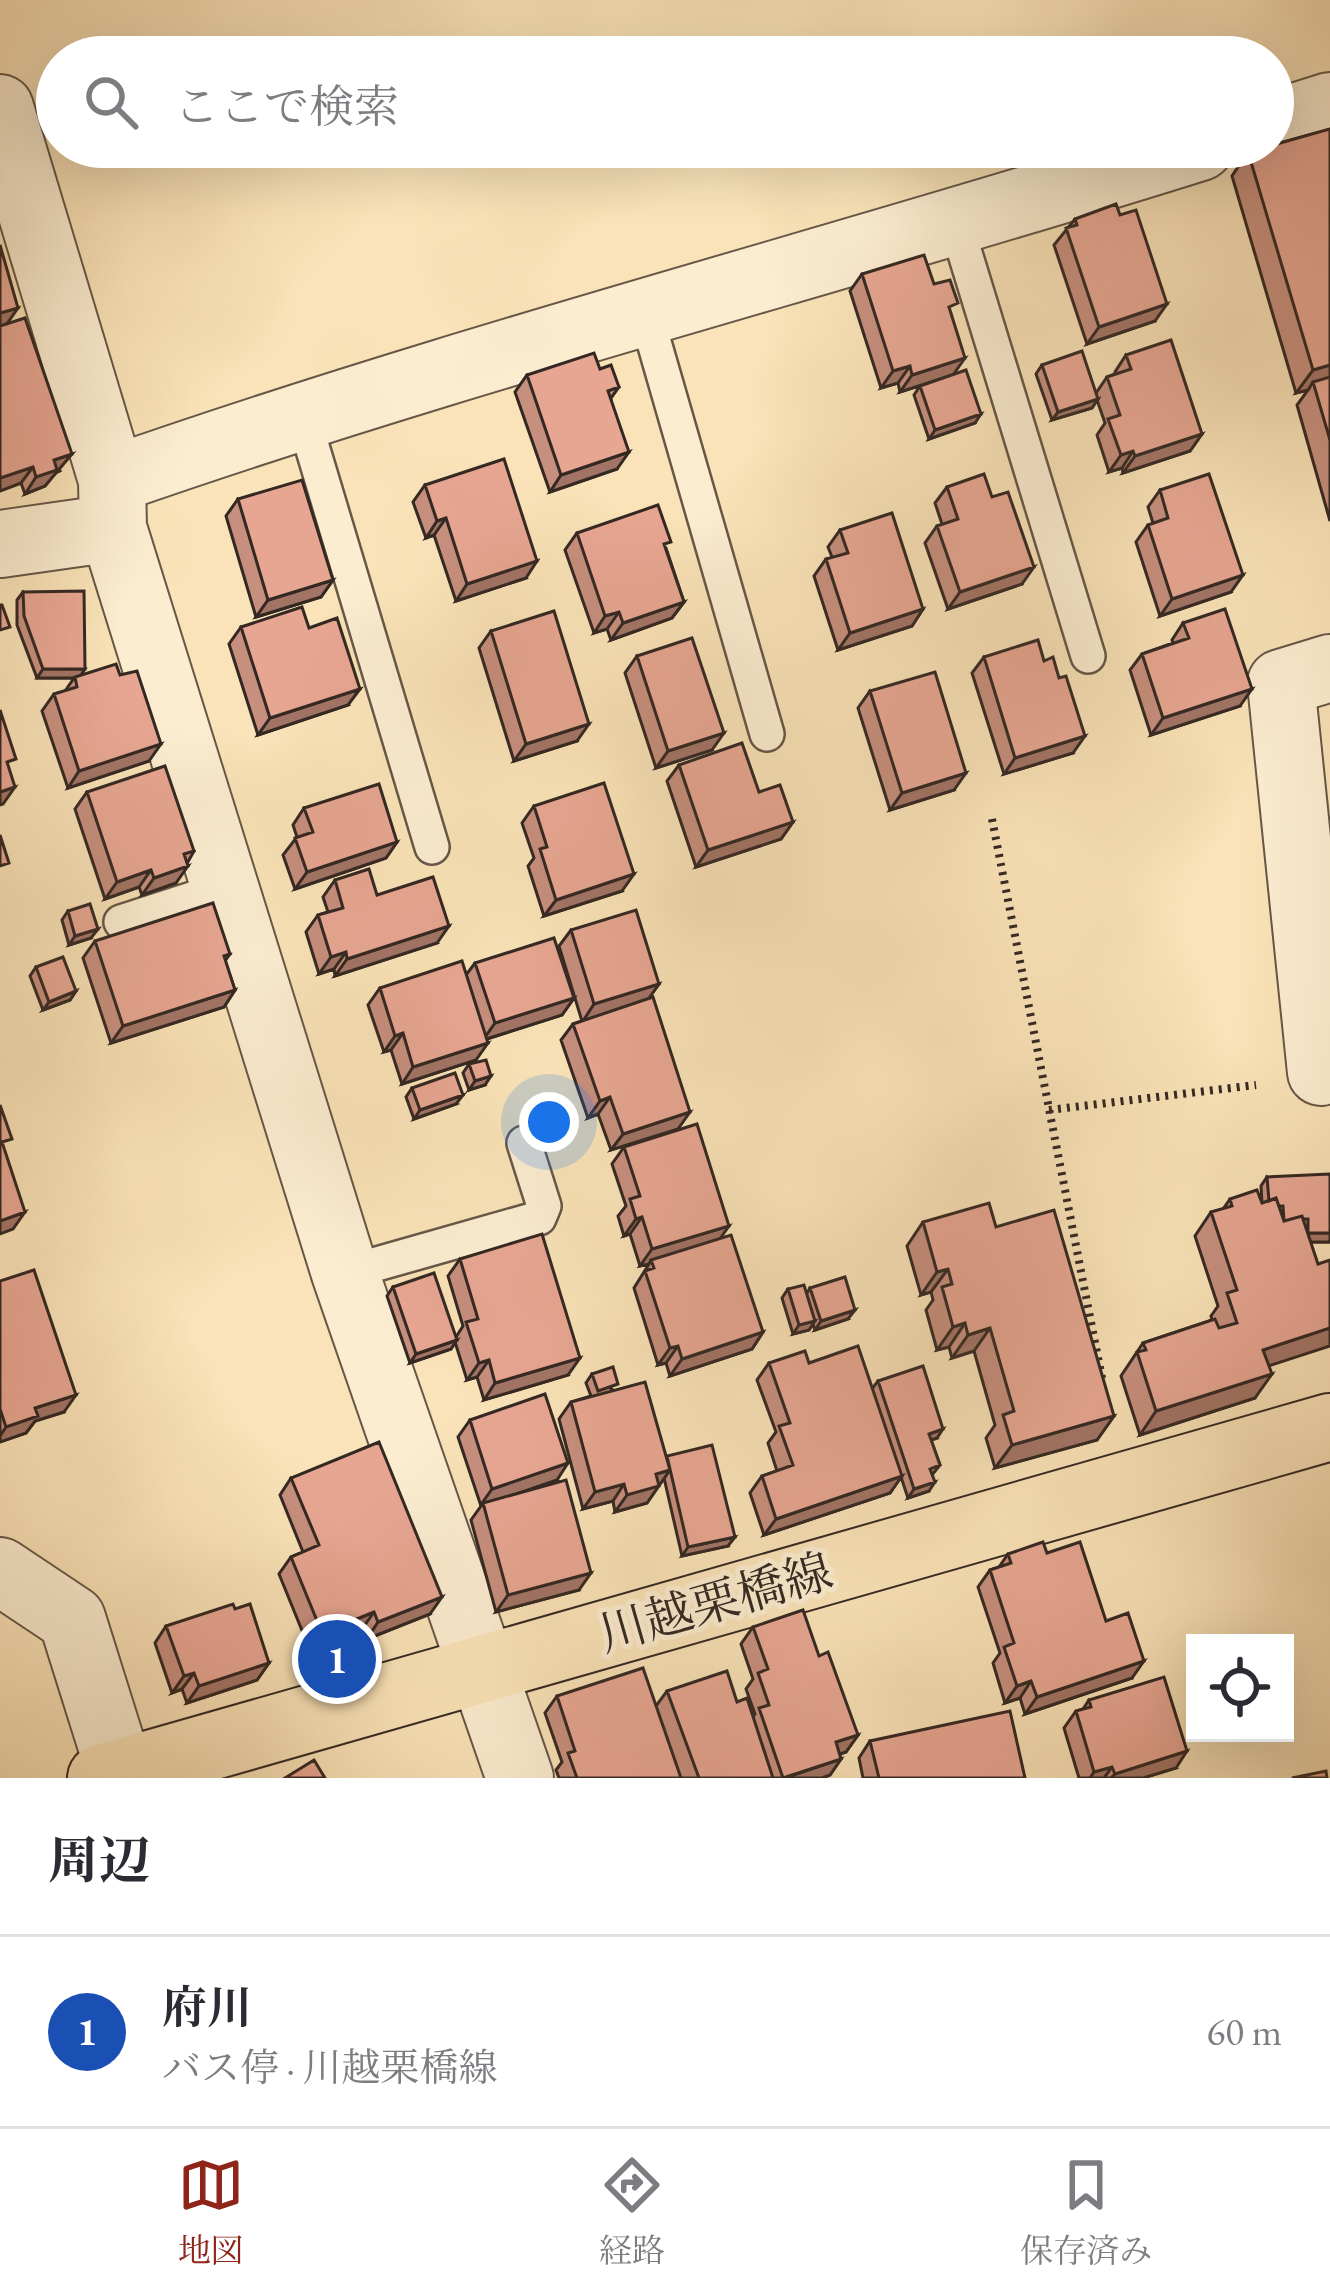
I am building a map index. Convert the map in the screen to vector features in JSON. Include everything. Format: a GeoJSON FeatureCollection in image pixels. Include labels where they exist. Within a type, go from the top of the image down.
{"type":"FeatureCollection","features":[{"type":"Feature","properties":{"kind":"main road","name":"川越栗橋線"},"geometry":{"type":"LineString","coordinates":[[110,1775],[1330,1427]]}},
{"type":"Feature","properties":{"kind":"street"},"geometry":{"type":"LineString","coordinates":[[1294,117],[1330,106]]}},
{"type":"Feature","properties":{"kind":"street"},"geometry":{"type":"LineString","coordinates":[[0,108],[112,504],[345,1273],[520,1778]]}},
{"type":"Feature","properties":{"kind":"street"},"geometry":{"type":"LineString","coordinates":[[0,544],[112,504],[302,413],[1133,168]]}},
{"type":"Feature","properties":{"kind":"street"},"geometry":{"type":"LineString","coordinates":[[1322,1072],[1281,683],[1330,668]]}},
{"type":"Feature","properties":{"kind":"street"},"geometry":{"type":"LineString","coordinates":[[0,1570],[72,1619],[110,1775]]}},
{"type":"Feature","properties":{"kind":"lane"},"geometry":{"type":"LineString","coordinates":[[956,224],[1088,656]]}},
{"type":"Feature","properties":{"kind":"lane"},"geometry":{"type":"LineString","coordinates":[[645,311],[767,734]]}},
{"type":"Feature","properties":{"kind":"lane"},"geometry":{"type":"LineString","coordinates":[[302,413],[432,847]]}},
{"type":"Feature","properties":{"kind":"lane"},"geometry":{"type":"LineString","coordinates":[[121,922],[226,888]]}},
{"type":"Feature","properties":{"kind":"lane"},"geometry":{"type":"LineString","coordinates":[[345,1273],[538,1218],[544,1206],[524,1143]]}},
{"type":"Feature","properties":{"kind":"path"},"geometry":{"type":"LineString","coordinates":[[992,819],[1124,1486]]}},
{"type":"Feature","properties":{"kind":"path"},"geometry":{"type":"LineString","coordinates":[[1049,1110],[1229,1091],[1322,1072]]}},
{"type":"Feature","properties":{"kind":"building"},"geometry":{"type":"Polygon","coordinates":[[[1330,129],[1330,365],[1313,370],[1253,168],[1294,168],[1294,139],[1330,129]]]}},
{"type":"Feature","properties":{"kind":"building"},"geometry":{"type":"Polygon","coordinates":[[[1116,204],[1120,215],[1136,210],[1167,304],[1099,327],[1066,228],[1077,225],[1075,219],[1116,204]]]}},
{"type":"Feature","properties":{"kind":"building"},"geometry":{"type":"Polygon","coordinates":[[[0,245],[18,308],[0,313],[0,245]]]}},
{"type":"Feature","properties":{"kind":"building"},"geometry":{"type":"Polygon","coordinates":[[[924,255],[934,284],[950,280],[958,303],[949,307],[965,358],[912,375],[910,366],[893,371],[862,274],[924,255]]]}},
{"type":"Feature","properties":{"kind":"building"},"geometry":{"type":"Polygon","coordinates":[[[25,318],[72,454],[54,460],[57,470],[36,477],[33,467],[0,478],[0,326],[25,318]]]}},
{"type":"Feature","properties":{"kind":"building"},"geometry":{"type":"Polygon","coordinates":[[[1171,340],[1202,434],[1135,456],[1133,451],[1121,455],[1108,419],[1120,415],[1107,377],[1131,369],[1126,355],[1171,340]]]}},
{"type":"Feature","properties":{"kind":"building"},"geometry":{"type":"Polygon","coordinates":[[[1082,351],[1098,399],[1058,412],[1042,365],[1082,351]]]}},
{"type":"Feature","properties":{"kind":"building"},"geometry":{"type":"Polygon","coordinates":[[[594,353],[600,369],[611,365],[619,387],[608,391],[629,452],[561,475],[527,375],[594,353]]]}},
{"type":"Feature","properties":{"kind":"building"},"geometry":{"type":"Polygon","coordinates":[[[966,370],[981,414],[935,430],[920,386],[966,370]]]}},
{"type":"Feature","properties":{"kind":"building"},"geometry":{"type":"Polygon","coordinates":[[[1330,377],[1330,440],[1313,382],[1330,377]]]}},
{"type":"Feature","properties":{"kind":"building"},"geometry":{"type":"Polygon","coordinates":[[[504,459],[537,561],[467,584],[446,518],[437,521],[425,485],[504,459]]]}},
{"type":"Feature","properties":{"kind":"building"},"geometry":{"type":"Polygon","coordinates":[[[984,474],[992,497],[1008,492],[1034,567],[960,592],[937,526],[958,519],[947,487],[984,474]]]}},
{"type":"Feature","properties":{"kind":"building"},"geometry":{"type":"Polygon","coordinates":[[[1209,474],[1243,575],[1172,599],[1148,525],[1168,518],[1160,490],[1209,474]]]}},
{"type":"Feature","properties":{"kind":"building"},"geometry":{"type":"Polygon","coordinates":[[[302,480],[333,580],[268,600],[238,499],[302,480]]]}},
{"type":"Feature","properties":{"kind":"building"},"geometry":{"type":"Polygon","coordinates":[[[658,505],[671,542],[664,544],[684,602],[623,623],[619,612],[605,616],[577,533],[658,505]]]}},
{"type":"Feature","properties":{"kind":"building"},"geometry":{"type":"Polygon","coordinates":[[[892,513],[923,609],[850,633],[826,559],[848,553],[840,530],[892,513]]]}},
{"type":"Feature","properties":{"kind":"building"},"geometry":{"type":"Polygon","coordinates":[[[84,591],[85,669],[43,669],[24,616],[23,592],[84,591]]]}},
{"type":"Feature","properties":{"kind":"building"},"geometry":{"type":"Polygon","coordinates":[[[0,605],[10,627],[0,630],[0,605]]]}},
{"type":"Feature","properties":{"kind":"building"},"geometry":{"type":"Polygon","coordinates":[[[302,607],[309,628],[337,618],[360,689],[270,718],[241,627],[302,607]]]}},
{"type":"Feature","properties":{"kind":"building"},"geometry":{"type":"Polygon","coordinates":[[[1225,609],[1252,689],[1163,718],[1142,654],[1189,638],[1183,623],[1225,609]]]}},
{"type":"Feature","properties":{"kind":"building"},"geometry":{"type":"Polygon","coordinates":[[[554,611],[589,724],[526,744],[491,631],[554,611]]]}},
{"type":"Feature","properties":{"kind":"building"},"geometry":{"type":"Polygon","coordinates":[[[692,638],[724,733],[668,751],[637,656],[692,638]]]}},
{"type":"Feature","properties":{"kind":"building"},"geometry":{"type":"Polygon","coordinates":[[[1038,640],[1044,661],[1053,657],[1059,678],[1066,676],[1085,736],[1015,758],[984,657],[1038,640]]]}},
{"type":"Feature","properties":{"kind":"building"},"geometry":{"type":"Polygon","coordinates":[[[116,664],[120,675],[137,671],[161,744],[79,771],[54,694],[77,687],[75,677],[116,664]]]}},
{"type":"Feature","properties":{"kind":"building"},"geometry":{"type":"Polygon","coordinates":[[[935,672],[966,773],[902,793],[870,691],[935,672]]]}},
{"type":"Feature","properties":{"kind":"building"},"geometry":{"type":"Polygon","coordinates":[[[0,710],[16,759],[7,762],[15,787],[0,792],[0,710]]]}},
{"type":"Feature","properties":{"kind":"building"},"geometry":{"type":"Polygon","coordinates":[[[742,743],[759,792],[780,785],[793,822],[708,850],[679,765],[742,743]]]}},
{"type":"Feature","properties":{"kind":"building"},"geometry":{"type":"Polygon","coordinates":[[[165,766],[194,851],[184,854],[188,866],[154,878],[151,870],[117,882],[87,792],[165,766]]]}},
{"type":"Feature","properties":{"kind":"building"},"geometry":{"type":"Polygon","coordinates":[[[604,783],[634,874],[556,900],[540,849],[547,847],[534,806],[604,783]]]}},
{"type":"Feature","properties":{"kind":"building"},"geometry":{"type":"Polygon","coordinates":[[[379,784],[397,842],[307,872],[295,838],[313,832],[304,808],[379,784]]]}},
{"type":"Feature","properties":{"kind":"building"},"geometry":{"type":"Polygon","coordinates":[[[0,835],[9,863],[0,866],[0,835]]]}},
{"type":"Feature","properties":{"kind":"building"},"geometry":{"type":"Polygon","coordinates":[[[369,869],[377,895],[433,877],[449,926],[347,959],[346,952],[331,957],[318,915],[343,908],[335,880],[369,869]]]}},
{"type":"Feature","properties":{"kind":"building"},"geometry":{"type":"Polygon","coordinates":[[[213,903],[230,954],[224,956],[235,990],[123,1026],[95,941],[213,903]]]}},
{"type":"Feature","properties":{"kind":"building"},"geometry":{"type":"Polygon","coordinates":[[[90,904],[98,929],[75,936],[68,911],[90,904]]]}},
{"type":"Feature","properties":{"kind":"building"},"geometry":{"type":"Polygon","coordinates":[[[636,910],[659,984],[594,1004],[571,930],[636,910]]]}},
{"type":"Feature","properties":{"kind":"building"},"geometry":{"type":"Polygon","coordinates":[[[554,938],[574,998],[495,1023],[475,963],[554,938]]]}},
{"type":"Feature","properties":{"kind":"building"},"geometry":{"type":"Polygon","coordinates":[[[63,957],[76,991],[49,1002],[36,967],[63,957]]]}},
{"type":"Feature","properties":{"kind":"building"},"geometry":{"type":"Polygon","coordinates":[[[462,961],[488,1043],[413,1067],[403,1033],[395,1036],[380,988],[462,961]]]}},
{"type":"Feature","properties":{"kind":"building"},"geometry":{"type":"Polygon","coordinates":[[[653,997],[690,1112],[623,1134],[610,1097],[600,1101],[573,1024],[653,997]]]}},
{"type":"Feature","properties":{"kind":"building"},"geometry":{"type":"Polygon","coordinates":[[[486,1060],[491,1076],[475,1081],[469,1064],[486,1060]]]}},
{"type":"Feature","properties":{"kind":"building"},"geometry":{"type":"Polygon","coordinates":[[[455,1073],[463,1095],[420,1110],[412,1088],[455,1073]]]}},
{"type":"Feature","properties":{"kind":"building"},"geometry":{"type":"Polygon","coordinates":[[[0,1105],[12,1139],[2,1142],[25,1212],[0,1221],[0,1105]]]}},
{"type":"Feature","properties":{"kind":"building"},"geometry":{"type":"Polygon","coordinates":[[[697,1124],[729,1226],[652,1249],[642,1217],[636,1219],[630,1199],[640,1196],[624,1147],[697,1124]]]}},
{"type":"Feature","properties":{"kind":"building"},"geometry":{"type":"Polygon","coordinates":[[[1330,1174],[1330,1233],[1308,1233],[1308,1219],[1302,1216],[1284,1221],[1283,1206],[1276,1198],[1269,1201],[1267,1177],[1330,1174]]]}},
{"type":"Feature","properties":{"kind":"building"},"geometry":{"type":"Polygon","coordinates":[[[1257,1190],[1262,1203],[1276,1198],[1284,1221],[1302,1216],[1318,1264],[1330,1260],[1330,1328],[1263,1350],[1272,1374],[1156,1411],[1137,1352],[1146,1350],[1143,1343],[1215,1319],[1219,1328],[1237,1323],[1227,1293],[1237,1290],[1211,1212],[1232,1206],[1230,1199],[1257,1190]]]}},
{"type":"Feature","properties":{"kind":"building"},"geometry":{"type":"Polygon","coordinates":[[[989,1203],[996,1227],[1054,1210],[1114,1416],[1012,1445],[1003,1415],[1014,1411],[990,1328],[968,1335],[965,1323],[953,1327],[942,1287],[952,1284],[948,1269],[937,1272],[923,1222],[989,1203]]]}},
{"type":"Feature","properties":{"kind":"building"},"geometry":{"type":"Polygon","coordinates":[[[542,1234],[580,1358],[495,1383],[489,1360],[479,1363],[466,1322],[478,1319],[460,1259],[542,1234]]]}},
{"type":"Feature","properties":{"kind":"building"},"geometry":{"type":"Polygon","coordinates":[[[731,1235],[763,1332],[682,1359],[678,1346],[670,1348],[645,1271],[654,1268],[651,1260],[731,1235]]]}},
{"type":"Feature","properties":{"kind":"building"},"geometry":{"type":"Polygon","coordinates":[[[34,1270],[76,1395],[35,1408],[38,1416],[6,1427],[0,1409],[0,1281],[34,1270]]]}},
{"type":"Feature","properties":{"kind":"building"},"geometry":{"type":"Polygon","coordinates":[[[434,1273],[457,1340],[416,1354],[393,1287],[434,1273]]]}},
{"type":"Feature","properties":{"kind":"building"},"geometry":{"type":"Polygon","coordinates":[[[845,1277],[855,1310],[821,1321],[810,1288],[845,1277]]]}},
{"type":"Feature","properties":{"kind":"building"},"geometry":{"type":"Polygon","coordinates":[[[804,1285],[815,1321],[799,1325],[788,1289],[804,1285]]]}},
{"type":"Feature","properties":{"kind":"building"},"geometry":{"type":"Polygon","coordinates":[[[858,1346],[902,1476],[776,1519],[762,1476],[793,1465],[779,1426],[790,1423],[769,1363],[805,1351],[809,1363],[858,1346]]]}},
{"type":"Feature","properties":{"kind":"building"},"geometry":{"type":"Polygon","coordinates":[[[923,1366],[943,1429],[929,1434],[940,1465],[930,1469],[935,1482],[914,1489],[878,1381],[923,1366]]]}},
{"type":"Feature","properties":{"kind":"building"},"geometry":{"type":"Polygon","coordinates":[[[613,1367],[618,1384],[598,1391],[592,1374],[613,1367]]]}},
{"type":"Feature","properties":{"kind":"building"},"geometry":{"type":"Polygon","coordinates":[[[645,1382],[670,1470],[656,1474],[659,1486],[627,1495],[624,1484],[595,1492],[571,1402],[645,1382]]]}},
{"type":"Feature","properties":{"kind":"building"},"geometry":{"type":"Polygon","coordinates":[[[545,1394],[568,1463],[492,1489],[470,1420],[545,1394]]]}},
{"type":"Feature","properties":{"kind":"building"},"geometry":{"type":"Polygon","coordinates":[[[379,1442],[442,1597],[378,1622],[374,1612],[322,1633],[291,1557],[319,1545],[291,1478],[379,1442]]]}},
{"type":"Feature","properties":{"kind":"building"},"geometry":{"type":"Polygon","coordinates":[[[712,1445],[735,1537],[688,1547],[667,1456],[712,1445]]]}},
{"type":"Feature","properties":{"kind":"building"},"geometry":{"type":"Polygon","coordinates":[[[566,1480],[591,1573],[508,1595],[483,1503],[566,1480]]]}},
{"type":"Feature","properties":{"kind":"building"},"geometry":{"type":"Polygon","coordinates":[[[1043,1542],[1047,1553],[1080,1542],[1106,1621],[1128,1613],[1144,1661],[1037,1697],[1031,1681],[1017,1686],[1004,1647],[1014,1643],[990,1570],[1011,1563],[1008,1554],[1043,1542]]]}},
{"type":"Feature","properties":{"kind":"building"},"geometry":{"type":"Polygon","coordinates":[[[233,1604],[235,1609],[250,1604],[269,1663],[199,1686],[194,1673],[184,1676],[166,1626],[233,1604]]]}},
{"type":"Feature","properties":{"kind":"building"},"geometry":{"type":"Polygon","coordinates":[[[803,1610],[819,1656],[828,1652],[858,1735],[836,1742],[841,1759],[783,1778],[759,1708],[769,1705],[758,1673],[768,1669],[753,1627],[803,1610]]]}},
{"type":"Feature","properties":{"kind":"building"},"geometry":{"type":"Polygon","coordinates":[[[643,1668],[681,1778],[577,1778],[568,1753],[575,1751],[557,1696],[643,1668]]]}},
{"type":"Feature","properties":{"kind":"building"},"geometry":{"type":"Polygon","coordinates":[[[727,1671],[737,1702],[747,1698],[773,1778],[699,1778],[667,1691],[727,1671]]]}},
{"type":"Feature","properties":{"kind":"building"},"geometry":{"type":"Polygon","coordinates":[[[1164,1677],[1187,1751],[1115,1774],[1112,1767],[1094,1772],[1076,1711],[1091,1707],[1089,1700],[1164,1677]]]}},
{"type":"Feature","properties":{"kind":"building"},"geometry":{"type":"Polygon","coordinates":[[[1010,1711],[1025,1778],[879,1778],[870,1741],[1010,1711]]]}},
{"type":"Feature","properties":{"kind":"building"},"geometry":{"type":"Polygon","coordinates":[[[314,1760],[325,1778],[285,1778],[314,1760]]]}},
{"type":"Feature","properties":{"kind":"building"},"geometry":{"type":"Polygon","coordinates":[[[1326,1771],[1327,1778],[1292,1778],[1326,1771]]]}},
{"type":"Feature","properties":{"kind":"place","name":"府川"},"geometry":{"type":"Point","coordinates":[337,1659]}}]}
